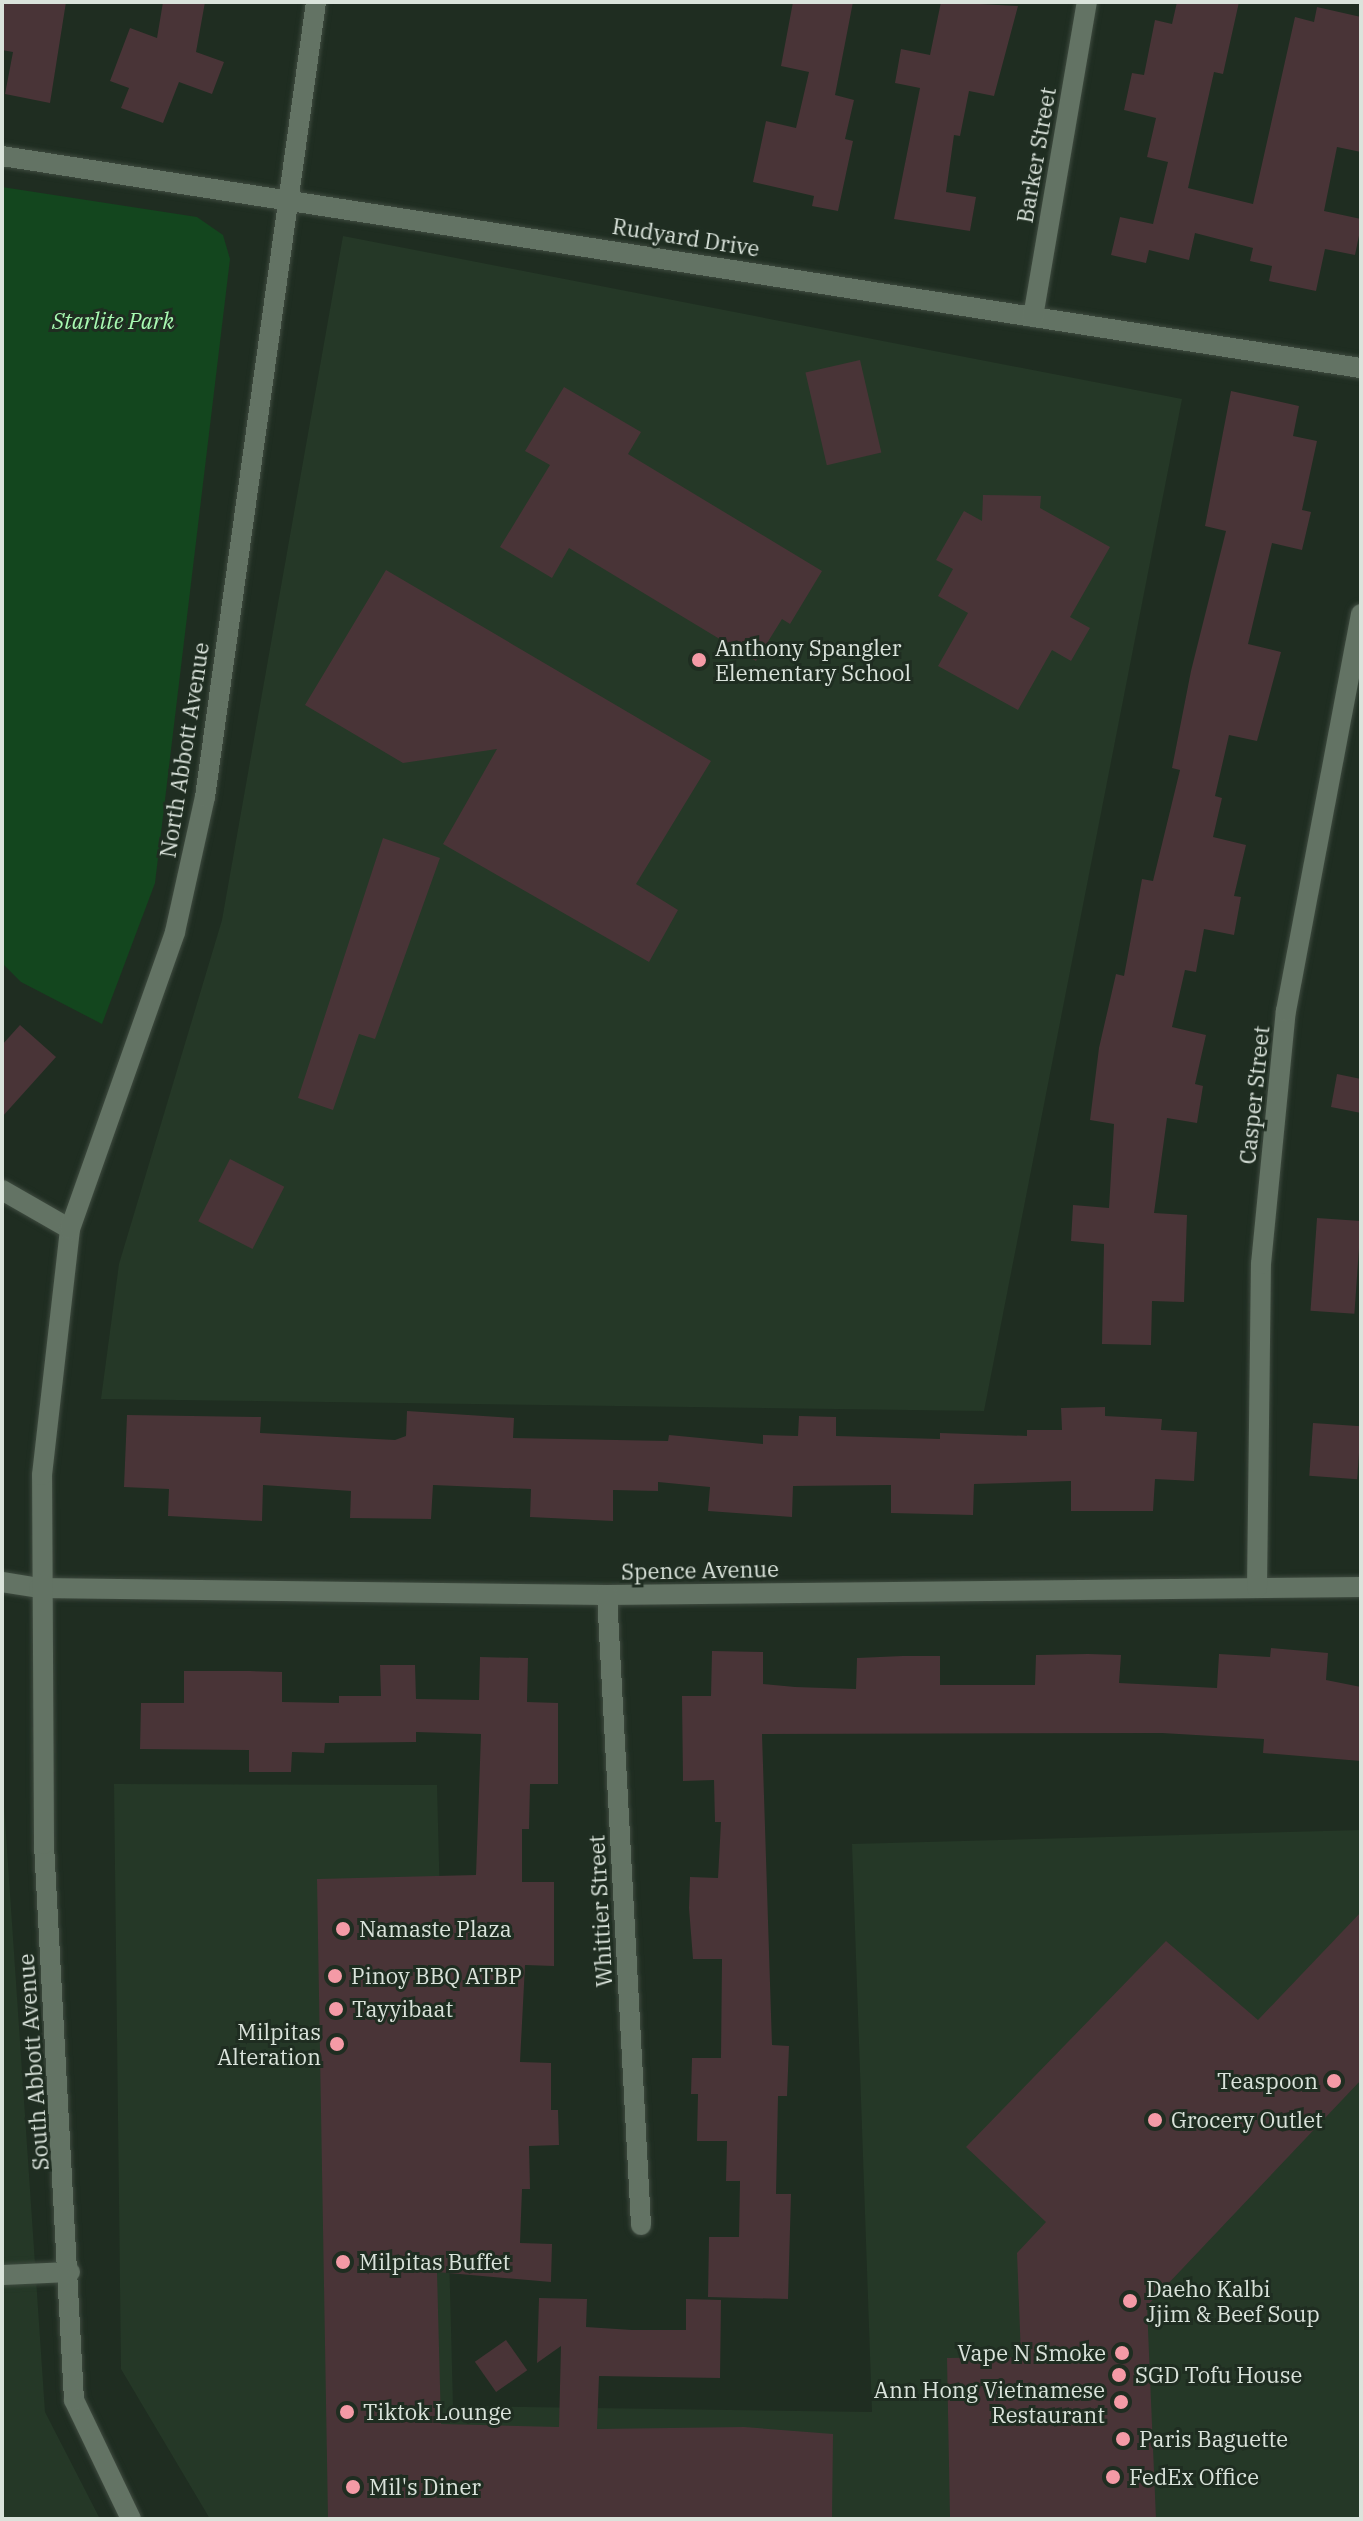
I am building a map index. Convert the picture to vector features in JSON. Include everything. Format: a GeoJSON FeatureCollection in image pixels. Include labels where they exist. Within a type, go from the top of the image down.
{"type":"FeatureCollection","features":[{"type":"Feature","properties":{"kind":"street","name":"North Abbott Avenue"},"geometry":{"type":"LineString","coordinates":[[39,1588],[42,1475],[70,1229],[175,932],[205,797],[285,200],[316,2]]}},
{"type":"Feature","properties":{"kind":"street","name":"Barker Street"},"geometry":{"type":"LineString","coordinates":[[1033,317],[1087,2]]}},
{"type":"Feature","properties":{"kind":"street","name":"Rudyard Drive"},"geometry":{"type":"LineString","coordinates":[[2,156],[1361,368]]}},
{"type":"Feature","properties":{"kind":"street","name":"Casper Street"},"geometry":{"type":"LineString","coordinates":[[1257,1588],[1261,1264],[1286,1011],[1361,614]]}},
{"type":"Feature","properties":{"kind":"street"},"geometry":{"type":"LineString","coordinates":[[2,1190],[70,1229]]}},
{"type":"Feature","properties":{"kind":"street","name":"Spence Avenue"},"geometry":{"type":"LineString","coordinates":[[2,1582],[39,1588],[607,1595],[1361,1587]]}},
{"type":"Feature","properties":{"kind":"street","name":"South Abbott Avenue"},"geometry":{"type":"LineString","coordinates":[[39,1588],[44,1844],[70,2272],[74,2400],[131,2519]]}},
{"type":"Feature","properties":{"kind":"street","name":"Whittier Street"},"geometry":{"type":"LineString","coordinates":[[607,1595],[641,2225]]}},
{"type":"Feature","properties":{"kind":"street"},"geometry":{"type":"LineString","coordinates":[[2,2275],[70,2272]]}},
{"type":"Feature","properties":{"kind":"shaded area","name":"Anthony Spangler Elementary School"},"geometry":{"type":"Polygon","coordinates":[[[343,236],[1182,399],[984,1411],[101,1399],[119,1264],[222,920],[343,236]]]}},
{"type":"Feature","properties":{"kind":"shaded area"},"geometry":{"type":"Polygon","coordinates":[[[2,1775],[45,2412],[100,2519],[2,2519],[2,1775]]]}},
{"type":"Feature","properties":{"kind":"shaded area"},"geometry":{"type":"Polygon","coordinates":[[[114,1784],[437,1785],[453,2406],[872,2412],[852,1844],[1361,1830],[1361,2519],[210,2519],[121,2369],[114,1784]]]}},
{"type":"Feature","properties":{"kind":"green space","name":"Starlite Park"},"geometry":{"type":"Polygon","coordinates":[[[2,187],[197,217],[223,235],[230,259],[155,883],[102,1024],[21,982],[2,963],[2,187]]]}},
{"type":"Feature","properties":{"kind":"building"},"geometry":{"type":"Polygon","coordinates":[[[2,2],[66,2],[50,103],[5,94],[13,52],[2,50],[2,2]]]}},
{"type":"Feature","properties":{"kind":"building"},"geometry":{"type":"Polygon","coordinates":[[[163,2],[205,2],[196,52],[224,62],[212,94],[179,82],[163,123],[121,108],[129,88],[110,81],[130,28],[157,38],[163,2]]]}},
{"type":"Feature","properties":{"kind":"building"},"geometry":{"type":"Polygon","coordinates":[[[793,2],[853,2],[835,95],[854,100],[845,139],[853,141],[838,211],[812,206],[814,196],[753,182],[766,121],[796,128],[809,72],[781,66],[793,2]]]}},
{"type":"Feature","properties":{"kind":"building"},"geometry":{"type":"Polygon","coordinates":[[[941,2],[1018,6],[994,96],[969,91],[960,136],[954,135],[946,192],[976,197],[970,231],[894,219],[920,88],[895,83],[901,49],[930,55],[941,2]]]}},
{"type":"Feature","properties":{"kind":"building"},"geometry":{"type":"Polygon","coordinates":[[[1177,2],[1239,2],[1223,74],[1214,72],[1188,188],[1253,204],[1295,17],[1314,22],[1317,7],[1361,17],[1361,152],[1337,147],[1324,211],[1361,219],[1361,226],[1355,255],[1325,249],[1316,291],[1269,281],[1272,266],[1250,261],[1253,248],[1195,233],[1189,260],[1149,250],[1146,263],[1111,255],[1120,217],[1153,224],[1168,162],[1147,157],[1156,118],[1124,110],[1132,73],[1144,75],[1155,20],[1172,24],[1177,2]]]}},
{"type":"Feature","properties":{"kind":"building"},"geometry":{"type":"Polygon","coordinates":[[[860,360],[881,453],[827,465],[805,373],[860,360]]]}},
{"type":"Feature","properties":{"kind":"building"},"geometry":{"type":"Polygon","coordinates":[[[564,387],[641,432],[628,454],[822,571],[790,624],[782,619],[756,661],[569,548],[552,578],[500,547],[550,465],[525,451],[564,387]]]}},
{"type":"Feature","properties":{"kind":"building"},"geometry":{"type":"Polygon","coordinates":[[[1231,391],[1299,406],[1293,436],[1317,441],[1302,510],[1311,512],[1302,550],[1272,543],[1248,644],[1281,652],[1257,741],[1229,735],[1215,796],[1222,798],[1213,837],[1246,845],[1234,896],[1241,897],[1234,935],[1204,929],[1196,972],[1185,970],[1172,1027],[1206,1035],[1195,1084],[1203,1086],[1197,1123],[1167,1118],[1154,1213],[1187,1215],[1184,1302],[1152,1301],[1151,1345],[1102,1344],[1104,1244],[1071,1241],[1073,1205],[1109,1208],[1114,1124],[1090,1120],[1099,1048],[1116,974],[1124,976],[1142,879],[1153,881],[1180,770],[1172,768],[1191,671],[1226,531],[1205,526],[1231,391]]]}},
{"type":"Feature","properties":{"kind":"building"},"geometry":{"type":"Polygon","coordinates":[[[983,495],[1041,496],[1040,508],[1110,547],[1070,617],[1090,628],[1071,661],[1052,650],[1018,710],[938,666],[968,613],[938,596],[953,569],[936,560],[964,511],[982,521],[983,495]]]}},
{"type":"Feature","properties":{"kind":"building"},"geometry":{"type":"Polygon","coordinates":[[[386,570],[711,761],[636,884],[678,910],[649,962],[443,844],[497,749],[403,763],[305,705],[386,570]]]}},
{"type":"Feature","properties":{"kind":"building"},"geometry":{"type":"Polygon","coordinates":[[[383,838],[440,858],[375,1039],[359,1034],[333,1110],[298,1098],[383,838]]]}},
{"type":"Feature","properties":{"kind":"building"},"geometry":{"type":"Polygon","coordinates":[[[20,1025],[56,1057],[2,1117],[2,1045],[20,1025]]]}},
{"type":"Feature","properties":{"kind":"building"},"geometry":{"type":"Polygon","coordinates":[[[1337,1074],[1361,1079],[1361,1113],[1331,1107],[1337,1074]]]}},
{"type":"Feature","properties":{"kind":"building"},"geometry":{"type":"Polygon","coordinates":[[[230,1159],[284,1187],[253,1249],[198,1221],[230,1159]]]}},
{"type":"Feature","properties":{"kind":"building"},"geometry":{"type":"Polygon","coordinates":[[[1317,1218],[1361,1221],[1354,1314],[1311,1311],[1317,1218]]]}},
{"type":"Feature","properties":{"kind":"building"},"geometry":{"type":"Polygon","coordinates":[[[1105,1407],[1105,1416],[1162,1419],[1161,1430],[1197,1432],[1194,1481],[1155,1479],[1153,1511],[1071,1511],[1071,1481],[974,1484],[973,1515],[891,1513],[891,1485],[793,1486],[792,1517],[708,1511],[710,1487],[658,1482],[658,1491],[613,1490],[613,1521],[530,1517],[531,1489],[433,1485],[431,1519],[350,1518],[351,1491],[263,1485],[262,1521],[168,1516],[169,1489],[124,1487],[127,1415],[261,1417],[260,1433],[395,1440],[406,1436],[407,1411],[514,1418],[513,1438],[668,1441],[669,1435],[763,1444],[763,1435],[798,1436],[799,1416],[836,1417],[836,1436],[940,1439],[940,1433],[1027,1436],[1027,1430],[1062,1430],[1061,1408],[1105,1407]]]}},
{"type":"Feature","properties":{"kind":"building"},"geometry":{"type":"Polygon","coordinates":[[[1313,1423],[1361,1426],[1357,1479],[1309,1476],[1313,1423]]]}},
{"type":"Feature","properties":{"kind":"building"},"geometry":{"type":"Polygon","coordinates":[[[1271,1648],[1328,1653],[1326,1680],[1361,1687],[1361,1761],[1263,1753],[1264,1739],[1162,1733],[762,1734],[772,2045],[789,2046],[787,2096],[778,2096],[776,2194],[791,2194],[788,2299],[708,2297],[709,2237],[739,2237],[740,2181],[726,2181],[727,2141],[697,2141],[698,2094],[691,2094],[692,2058],[721,2058],[722,1959],[693,1959],[689,1908],[690,1877],[718,1878],[721,1822],[715,1822],[714,1780],[683,1781],[682,1696],[711,1696],[712,1651],[763,1652],[763,1684],[795,1687],[856,1689],[857,1658],[903,1656],[940,1656],[940,1685],[1035,1685],[1036,1655],[1088,1654],[1121,1655],[1119,1683],[1217,1688],[1219,1654],[1270,1657],[1271,1648]]]}},
{"type":"Feature","properties":{"kind":"building"},"geometry":{"type":"Polygon","coordinates":[[[480,1657],[528,1658],[527,1702],[558,1703],[558,1784],[530,1784],[529,1829],[522,1829],[522,1882],[554,1882],[554,1966],[525,1965],[520,2062],[551,2063],[551,2110],[558,2110],[559,2145],[529,2146],[530,2189],[522,2189],[520,2243],[552,2244],[551,2282],[437,2272],[441,2424],[559,2427],[561,2346],[537,2363],[539,2298],[587,2299],[586,2327],[632,2330],[686,2330],[686,2299],[721,2300],[720,2378],[599,2376],[597,2429],[744,2427],[833,2434],[832,2519],[328,2518],[317,1879],[476,1875],[481,1734],[416,1732],[416,1742],[325,1743],[324,1753],[292,1752],[291,1772],[249,1772],[249,1750],[140,1749],[141,1703],[184,1703],[184,1671],[250,1671],[282,1672],[282,1702],[339,1703],[339,1696],[381,1696],[380,1665],[415,1665],[416,1699],[479,1700],[480,1657]]]}},
{"type":"Feature","properties":{"kind":"building"},"geometry":{"type":"Polygon","coordinates":[[[1361,1912],[1361,2080],[1147,2306],[1156,2519],[950,2519],[947,2358],[1021,2357],[1017,2253],[1046,2222],[966,2147],[1166,1941],[1258,2020],[1361,1912]]]}},
{"type":"Feature","properties":{"kind":"building"},"geometry":{"type":"Polygon","coordinates":[[[506,2340],[527,2370],[496,2392],[475,2362],[506,2340]]]}},
{"type":"Feature","properties":{"kind":"place","name":"Anthony Spangler Elementary School"},"geometry":{"type":"Point","coordinates":[699,660]}},
{"type":"Feature","properties":{"kind":"place","name":"Namaste Plaza"},"geometry":{"type":"Point","coordinates":[343,1929]}},
{"type":"Feature","properties":{"kind":"place","name":"Pinoy BBQ ATBP"},"geometry":{"type":"Point","coordinates":[335,1976]}},
{"type":"Feature","properties":{"kind":"place","name":"Tayyibaat"},"geometry":{"type":"Point","coordinates":[336,2009]}},
{"type":"Feature","properties":{"kind":"place","name":"Milpitas Alteration"},"geometry":{"type":"Point","coordinates":[337,2044]}},
{"type":"Feature","properties":{"kind":"place","name":"Teaspoon"},"geometry":{"type":"Point","coordinates":[1334,2081]}},
{"type":"Feature","properties":{"kind":"place","name":"Grocery Outlet"},"geometry":{"type":"Point","coordinates":[1155,2120]}},
{"type":"Feature","properties":{"kind":"place","name":"Milpitas Buffet"},"geometry":{"type":"Point","coordinates":[343,2262]}},
{"type":"Feature","properties":{"kind":"place","name":"Daeho Kalbi Jjim & Beef Soup"},"geometry":{"type":"Point","coordinates":[1130,2301]}},
{"type":"Feature","properties":{"kind":"place","name":"Vape N Smoke"},"geometry":{"type":"Point","coordinates":[1122,2353]}},
{"type":"Feature","properties":{"kind":"place","name":"SGD Tofu House"},"geometry":{"type":"Point","coordinates":[1119,2375]}},
{"type":"Feature","properties":{"kind":"place","name":"Ann Hong Vietnamese Restaurant"},"geometry":{"type":"Point","coordinates":[1121,2402]}},
{"type":"Feature","properties":{"kind":"place","name":"Tiktok Lounge"},"geometry":{"type":"Point","coordinates":[347,2412]}},
{"type":"Feature","properties":{"kind":"place","name":"Paris Baguette"},"geometry":{"type":"Point","coordinates":[1123,2439]}},
{"type":"Feature","properties":{"kind":"place","name":"FedEx Office"},"geometry":{"type":"Point","coordinates":[1113,2477]}},
{"type":"Feature","properties":{"kind":"place","name":"Mil's Diner"},"geometry":{"type":"Point","coordinates":[353,2487]}}]}
